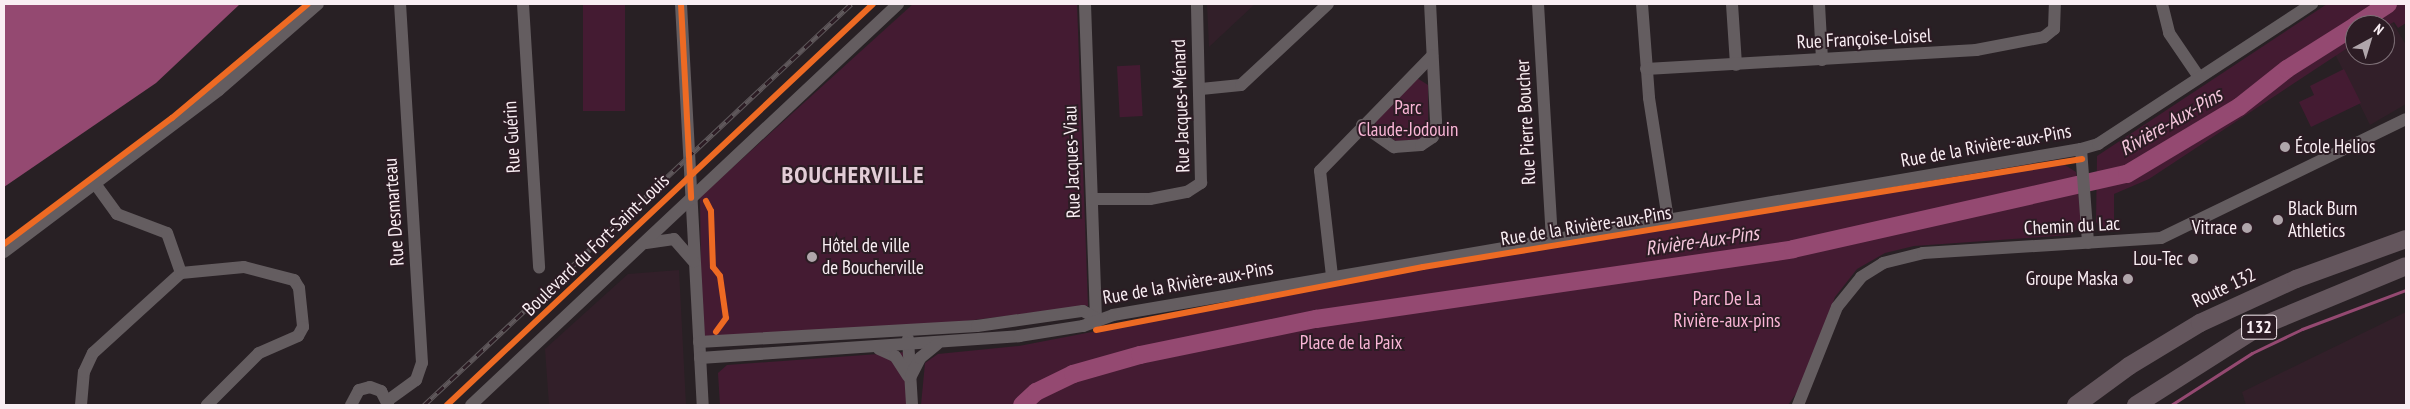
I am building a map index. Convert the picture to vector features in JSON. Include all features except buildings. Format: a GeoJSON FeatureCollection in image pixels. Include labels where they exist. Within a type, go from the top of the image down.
{"type":"FeatureCollection","features":[{"type":"Feature","properties":{"kind":"highway","name":"Route 132"},"geometry":{"type":"LineString","coordinates":[[2076,405],[2141,358],[2206,320],[2296,279],[2406,239]]}},
{"type":"Feature","properties":{"kind":"highway","name":"132"},"geometry":{"type":"LineString","coordinates":[[2136,405],[2260,326],[2406,266]]}},
{"type":"Feature","properties":{"kind":"street"},"geometry":{"type":"LineString","coordinates":[[4,252],[96,185],[220,90],[318,4]]}},
{"type":"Feature","properties":{"kind":"street","name":"Rue Desmarteau"},"geometry":{"type":"LineString","coordinates":[[351,405],[359,390],[370,387],[381,391],[388,403],[416,380],[422,363],[400,4]]}},
{"type":"Feature","properties":{"kind":"street","name":"Rue Guérin"},"geometry":{"type":"LineString","coordinates":[[523,4],[539,268]]}},
{"type":"Feature","properties":{"kind":"street"},"geometry":{"type":"LineString","coordinates":[[681,4],[702,405]]}},
{"type":"Feature","properties":{"kind":"street","name":"Boulevard du Fort-Saint-Louis"},"geometry":{"type":"LineString","coordinates":[[471,405],[898,4]]}},
{"type":"Feature","properties":{"kind":"street","name":"Rue Jacques-Viau"},"geometry":{"type":"LineString","coordinates":[[1085,4],[1096,318]]}},
{"type":"Feature","properties":{"kind":"street","name":"Rue Jacques-Ménard"},"geometry":{"type":"LineString","coordinates":[[1092,199],[1150,199],[1188,192],[1202,183],[1201,89],[1197,4]]}},
{"type":"Feature","properties":{"kind":"street"},"geometry":{"type":"LineString","coordinates":[[1201,89],[1241,85],[1328,4]]}},
{"type":"Feature","properties":{"kind":"street"},"geometry":{"type":"LineString","coordinates":[[1362,125],[1394,147],[1421,145],[1433,137],[1436,121],[1430,4]]}},
{"type":"Feature","properties":{"kind":"street","name":"Rue Pierre Boucher"},"geometry":{"type":"LineString","coordinates":[[1538,4],[1552,239]]}},
{"type":"Feature","properties":{"kind":"street"},"geometry":{"type":"LineString","coordinates":[[1642,4],[1646,69],[1668,219]]}},
{"type":"Feature","properties":{"kind":"street"},"geometry":{"type":"LineString","coordinates":[[1732,4],[1736,65]]}},
{"type":"Feature","properties":{"kind":"street"},"geometry":{"type":"LineString","coordinates":[[1819,4],[1822,60]]}},
{"type":"Feature","properties":{"kind":"street","name":"Rue Françoise-Loisel"},"geometry":{"type":"LineString","coordinates":[[1646,69],[1950,53],[2044,37],[2054,28],[2055,4]]}},
{"type":"Feature","properties":{"kind":"street"},"geometry":{"type":"LineString","coordinates":[[2162,4],[2165,26],[2198,77]]}},
{"type":"Feature","properties":{"kind":"street"},"geometry":{"type":"LineString","coordinates":[[2288,4],[2295,15]]}},
{"type":"Feature","properties":{"kind":"street","name":"Rue de la Rivière-aux-Pins"},"geometry":{"type":"LineString","coordinates":[[700,358],[937,344],[1084,326],[1096,318],[1332,276],[2080,149],[2098,144],[2312,4]]}},
{"type":"Feature","properties":{"kind":"street"},"geometry":{"type":"LineString","coordinates":[[1332,276],[1320,171],[1362,125],[1432,56]]}},
{"type":"Feature","properties":{"kind":"street","name":"Chemin du Lac"},"geometry":{"type":"LineString","coordinates":[[1798,405],[1837,307],[1872,269],[1923,253],[2162,238],[2406,119]]}},
{"type":"Feature","properties":{"kind":"street"},"geometry":{"type":"LineString","coordinates":[[2080,149],[2084,173],[2088,243]]}},
{"type":"Feature","properties":{"kind":"street"},"geometry":{"type":"LineString","coordinates":[[96,185],[117,214],[167,233],[181,273]]}},
{"type":"Feature","properties":{"kind":"street"},"geometry":{"type":"LineString","coordinates":[[642,244],[660,238],[674,239],[695,264]]}},
{"type":"Feature","properties":{"kind":"street"},"geometry":{"type":"LineString","coordinates":[[82,405],[84,372],[93,353],[181,273],[244,267],[284,274],[299,288],[303,327],[298,336],[259,353],[207,405]]}},
{"type":"Feature","properties":{"kind":"street","name":"Rue de la Rivière-aux-Pins"},"geometry":{"type":"LineString","coordinates":[[699,342],[908,331],[1083,311],[1096,318]]}},
{"type":"Feature","properties":{"kind":"street"},"geometry":{"type":"LineString","coordinates":[[908,331],[912,405]]}},
{"type":"Feature","properties":{"kind":"street"},"geometry":{"type":"LineString","coordinates":[[910,382],[916,363],[937,344]]}},
{"type":"Feature","properties":{"kind":"street"},"geometry":{"type":"LineString","coordinates":[[871,347],[895,356],[910,382]]}},
{"type":"Feature","properties":{"kind":"shaded area"},"geometry":{"type":"Polygon","coordinates":[[[4,4],[240,4],[156,83],[4,187],[4,4]]]}},
{"type":"Feature","properties":{"kind":"shaded area"},"geometry":{"type":"Polygon","coordinates":[[[1207,4],[1255,4],[1209,47],[1207,4]]]}},
{"type":"Feature","properties":{"kind":"shaded area"},"geometry":{"type":"Polygon","coordinates":[[[2395,26],[2406,45],[2406,104],[2370,125],[2335,54],[2345,48],[2345,65],[2395,65],[2395,26]]]}},
{"type":"Feature","properties":{"kind":"shaded area"},"geometry":{"type":"Polygon","coordinates":[[[679,270],[686,405],[549,405],[545,349],[628,274],[679,270]]]}},
{"type":"Feature","properties":{"kind":"shaded area"},"geometry":{"type":"Polygon","coordinates":[[[2406,312],[2406,405],[2246,405],[2242,392],[2406,312]]]}},
{"type":"Feature","properties":{"kind":"green space"},"geometry":{"type":"Polygon","coordinates":[[[583,4],[625,4],[625,111],[583,111],[583,4]]]}},
{"type":"Feature","properties":{"kind":"green space"},"geometry":{"type":"Polygon","coordinates":[[[913,4],[1077,4],[1088,306],[958,322],[702,338],[700,197],[913,4]]]}},
{"type":"Feature","properties":{"kind":"green space"},"geometry":{"type":"Polygon","coordinates":[[[2327,4],[2406,4],[2406,23],[2398,28],[2395,24],[2395,15],[2345,15],[2345,50],[2149,179],[2114,194],[2114,230],[2099,226],[2096,222],[2097,156],[2327,4]]]}},
{"type":"Feature","properties":{"kind":"green space"},"geometry":{"type":"Polygon","coordinates":[[[1140,65],[1143,116],[1120,117],[1117,66],[1140,65]]]}},
{"type":"Feature","properties":{"kind":"green space"},"geometry":{"type":"Polygon","coordinates":[[[2344,69],[2361,103],[2311,127],[2299,102],[2314,95],[2310,86],[2344,69]]]}},
{"type":"Feature","properties":{"kind":"green space","name":"Parc Claude-Jodouin"},"geometry":{"type":"Polygon","coordinates":[[[1417,78],[1428,85],[1428,134],[1420,140],[1396,141],[1377,130],[1375,120],[1417,78]]]}},
{"type":"Feature","properties":{"kind":"green space","name":"Parc De La Rivière-aux-pins"},"geometry":{"type":"Polygon","coordinates":[[[2057,160],[2076,172],[2081,221],[2076,230],[2070,235],[1914,246],[1885,253],[1857,269],[1835,297],[1801,387],[1788,405],[921,405],[925,363],[938,354],[1019,346],[1554,243],[2057,160]]]}},
{"type":"Feature","properties":{"kind":"green space"},"geometry":{"type":"Polygon","coordinates":[[[906,352],[910,405],[720,405],[718,373],[727,365],[906,352]]]}},
{"type":"Feature","properties":{"kind":"waterway","name":"Rivière-Aux-Pins"},"geometry":{"type":"LineString","coordinates":[[2371,15],[2388,4]]}},
{"type":"Feature","properties":{"kind":"waterway","name":"Rivière-Aux-Pins"},"geometry":{"type":"LineString","coordinates":[[1022,405],[1036,392],[1073,374],[1140,355],[1316,319],[1793,249],[2127,174],[2239,107],[2287,69],[2345,32]]}},
{"type":"Feature","properties":{"kind":"waterway"},"geometry":{"type":"LineString","coordinates":[[2171,405],[2252,353],[2302,329],[2406,290]]}},
{"type":"Feature","properties":{"kind":"railway"},"geometry":{"type":"LineString","coordinates":[[424,405],[851,4]]}},
{"type":"Feature","properties":{"kind":"cycle path"},"geometry":{"type":"LineString","coordinates":[[4,244],[172,118],[308,4]]}},
{"type":"Feature","properties":{"kind":"cycle path"},"geometry":{"type":"LineString","coordinates":[[681,4],[691,198]]}},
{"type":"Feature","properties":{"kind":"cycle path"},"geometry":{"type":"LineString","coordinates":[[447,405],[873,4]]}},
{"type":"Feature","properties":{"kind":"cycle path"},"geometry":{"type":"LineString","coordinates":[[1096,330],[1423,267],[2082,159]]}},
{"type":"Feature","properties":{"kind":"cycle path"},"geometry":{"type":"LineString","coordinates":[[706,201],[711,211],[713,267],[720,276],[726,318],[716,332]]}},
{"type":"Feature","properties":{"kind":"place","name":"École Helios"},"geometry":{"type":"Point","coordinates":[2285,147]}},
{"type":"Feature","properties":{"kind":"place","name":"Black Burn Athletics"},"geometry":{"type":"Point","coordinates":[2278,220]}},
{"type":"Feature","properties":{"kind":"place","name":"Vitrace"},"geometry":{"type":"Point","coordinates":[2247,228]}},
{"type":"Feature","properties":{"kind":"place","name":"Hôtel de ville de Boucherville"},"geometry":{"type":"Point","coordinates":[812,257]}},
{"type":"Feature","properties":{"kind":"place","name":"Lou-Tec"},"geometry":{"type":"Point","coordinates":[2193,259]}},
{"type":"Feature","properties":{"kind":"place","name":"Groupe Maska"},"geometry":{"type":"Point","coordinates":[2128,279]}},
{"type":"Feature","properties":{"kind":"district","name":"BOUCHERVILLE"},"geometry":{"type":"Point","coordinates":[853,175]}},
{"type":"Feature","properties":{"kind":"park label","name":"Place de la Paix"},"geometry":{"type":"Point","coordinates":[1351,343]}}]}
